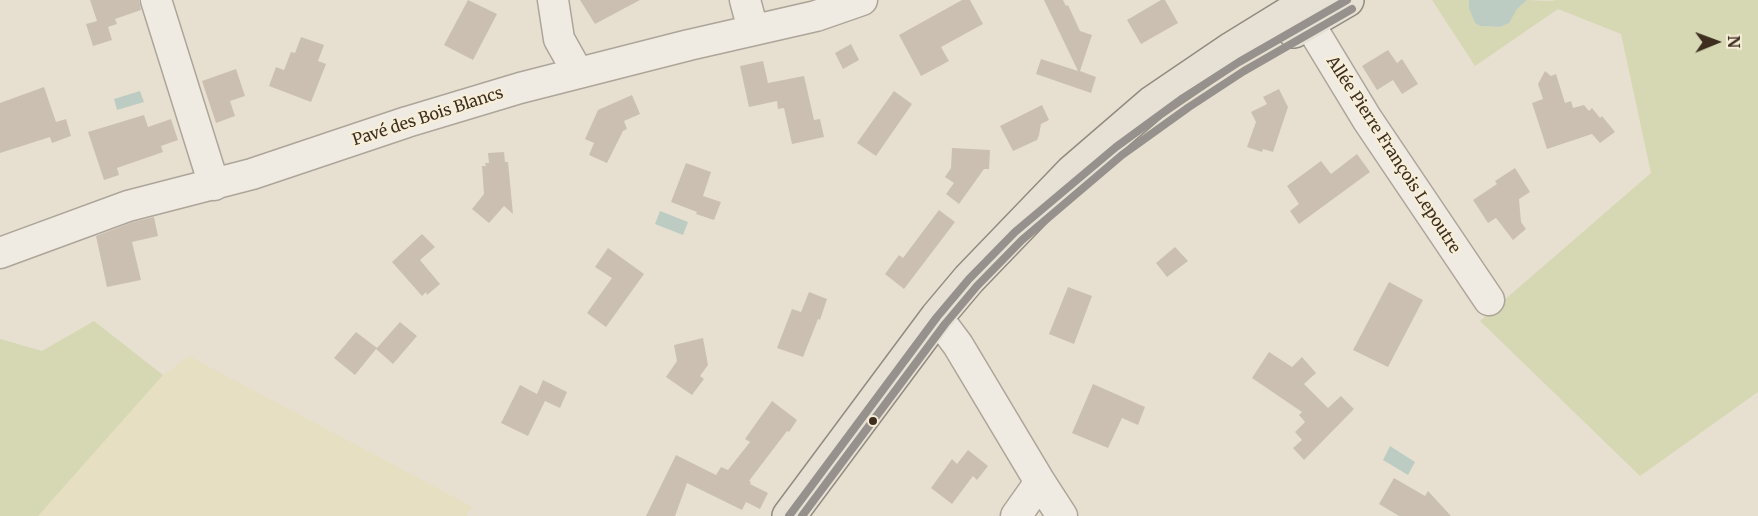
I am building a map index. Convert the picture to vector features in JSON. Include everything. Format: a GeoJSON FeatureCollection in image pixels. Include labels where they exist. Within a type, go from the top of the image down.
{"type":"FeatureCollection","features":[{"type":"Feature","properties":{"kind":"main road"},"geometry":{"type":"LineString","coordinates":[[789,516],[937,317],[969,279],[1015,232],[1116,147],[1241,52],[1306,10],[1347,0]]}},
{"type":"Feature","properties":{"kind":"street"},"geometry":{"type":"LineString","coordinates":[[156,0],[214,185]]}},
{"type":"Feature","properties":{"kind":"street"},"geometry":{"type":"LineString","coordinates":[[553,0],[559,39],[578,73]]}},
{"type":"Feature","properties":{"kind":"street"},"geometry":{"type":"LineString","coordinates":[[744,0],[753,30]]}},
{"type":"Feature","properties":{"kind":"street","name":"Pavé des Bois Blancs"},"geometry":{"type":"LineString","coordinates":[[0,253],[128,206],[270,169],[435,113],[520,88],[816,16],[862,0]]}},
{"type":"Feature","properties":{"kind":"street","name":"Allée Pierre François Lepoutre"},"geometry":{"type":"LineString","coordinates":[[1306,10],[1367,119],[1489,300]]}},
{"type":"Feature","properties":{"kind":"street"},"geometry":{"type":"LineString","coordinates":[[937,317],[970,364],[1062,516]]}},
{"type":"Feature","properties":{"kind":"street"},"geometry":{"type":"LineString","coordinates":[[1016,516],[1040,482]]}},
{"type":"Feature","properties":{"kind":"shaded area"},"geometry":{"type":"Polygon","coordinates":[[[1469,0],[1527,0],[1517,9],[1509,23],[1500,27],[1480,26],[1475,23],[1469,8],[1469,0]]]}},
{"type":"Feature","properties":{"kind":"shaded area"},"geometry":{"type":"Polygon","coordinates":[[[140,91],[144,102],[117,110],[114,99],[140,91]]]}},
{"type":"Feature","properties":{"kind":"shaded area"},"geometry":{"type":"Polygon","coordinates":[[[660,211],[688,222],[683,235],[655,224],[660,211]]]}},
{"type":"Feature","properties":{"kind":"shaded area"},"geometry":{"type":"Polygon","coordinates":[[[189,356],[473,507],[466,516],[38,516],[163,375],[189,356]]]}},
{"type":"Feature","properties":{"kind":"shaded area"},"geometry":{"type":"Polygon","coordinates":[[[1390,446],[1415,462],[1408,475],[1383,460],[1390,446]]]}},
{"type":"Feature","properties":{"kind":"green space"},"geometry":{"type":"Polygon","coordinates":[[[1432,0],[1469,0],[1475,23],[1480,26],[1500,27],[1508,23],[1517,9],[1527,0],[1758,0],[1758,392],[1640,476],[1480,321],[1651,173],[1621,34],[1558,9],[1475,66],[1432,0]]]}},
{"type":"Feature","properties":{"kind":"green space"},"geometry":{"type":"Polygon","coordinates":[[[94,321],[163,375],[38,516],[0,516],[0,339],[42,351],[94,321]]]}},
{"type":"Feature","properties":{"kind":"building"},"geometry":{"type":"Polygon","coordinates":[[[90,0],[139,0],[141,10],[115,19],[117,24],[108,27],[112,40],[93,46],[86,24],[97,21],[90,0]]]}},
{"type":"Feature","properties":{"kind":"building"},"geometry":{"type":"Polygon","coordinates":[[[468,0],[497,14],[473,60],[444,45],[468,0]]]}},
{"type":"Feature","properties":{"kind":"building"},"geometry":{"type":"Polygon","coordinates":[[[580,0],[640,0],[595,24],[580,0]]]}},
{"type":"Feature","properties":{"kind":"building"},"geometry":{"type":"Polygon","coordinates":[[[962,0],[970,0],[983,24],[941,47],[949,61],[921,76],[899,35],[962,0]]]}},
{"type":"Feature","properties":{"kind":"building"},"geometry":{"type":"Polygon","coordinates":[[[1044,0],[1063,0],[1066,6],[1068,5],[1080,31],[1092,35],[1080,71],[1096,77],[1091,93],[1036,74],[1041,59],[1078,71],[1044,0]]]}},
{"type":"Feature","properties":{"kind":"building"},"geometry":{"type":"Polygon","coordinates":[[[1161,0],[1165,0],[1178,23],[1141,44],[1127,20],[1161,0]]]}},
{"type":"Feature","properties":{"kind":"building"},"geometry":{"type":"Polygon","coordinates":[[[301,37],[324,45],[318,61],[326,64],[311,102],[269,86],[276,67],[284,70],[291,52],[295,53],[301,37]]]}},
{"type":"Feature","properties":{"kind":"building"},"geometry":{"type":"Polygon","coordinates":[[[851,44],[859,60],[843,69],[835,53],[851,44]]]}},
{"type":"Feature","properties":{"kind":"building"},"geometry":{"type":"Polygon","coordinates":[[[1388,50],[1397,63],[1402,59],[1418,84],[1402,94],[1393,80],[1377,90],[1362,66],[1388,50]]]}},
{"type":"Feature","properties":{"kind":"building"},"geometry":{"type":"Polygon","coordinates":[[[763,61],[768,83],[804,76],[814,120],[820,119],[824,137],[792,144],[784,108],[778,109],[777,101],[749,107],[740,66],[763,61]]]}},
{"type":"Feature","properties":{"kind":"building"},"geometry":{"type":"Polygon","coordinates":[[[236,69],[245,96],[230,101],[235,116],[216,123],[202,81],[236,69]]]}},
{"type":"Feature","properties":{"kind":"building"},"geometry":{"type":"Polygon","coordinates":[[[1545,71],[1551,76],[1556,74],[1565,103],[1571,101],[1573,108],[1584,105],[1589,111],[1592,108],[1615,132],[1600,143],[1592,134],[1547,149],[1532,103],[1543,99],[1538,84],[1545,71]]]}},
{"type":"Feature","properties":{"kind":"building"},"geometry":{"type":"Polygon","coordinates":[[[44,87],[56,122],[66,119],[71,136],[52,143],[50,137],[0,153],[0,103],[44,87]]]}},
{"type":"Feature","properties":{"kind":"building"},"geometry":{"type":"Polygon","coordinates":[[[1279,89],[1288,107],[1273,152],[1263,149],[1262,152],[1247,147],[1256,122],[1251,112],[1267,104],[1263,97],[1279,89]]]}},
{"type":"Feature","properties":{"kind":"building"},"geometry":{"type":"Polygon","coordinates":[[[894,91],[912,104],[876,156],[857,143],[894,91]]]}},
{"type":"Feature","properties":{"kind":"building"},"geometry":{"type":"Polygon","coordinates":[[[632,95],[640,114],[624,121],[627,129],[623,131],[607,163],[589,155],[594,143],[585,139],[598,110],[632,95]]]}},
{"type":"Feature","properties":{"kind":"building"},"geometry":{"type":"Polygon","coordinates":[[[1042,105],[1049,120],[1041,124],[1037,140],[1013,151],[1000,126],[1042,105]]]}},
{"type":"Feature","properties":{"kind":"building"},"geometry":{"type":"Polygon","coordinates":[[[144,115],[148,127],[171,119],[178,140],[161,146],[163,152],[117,168],[119,175],[104,180],[88,132],[144,115]]]}},
{"type":"Feature","properties":{"kind":"building"},"geometry":{"type":"Polygon","coordinates":[[[952,148],[990,150],[989,169],[984,169],[959,204],[946,194],[954,183],[945,177],[951,168],[952,148]]]}},
{"type":"Feature","properties":{"kind":"building"},"geometry":{"type":"Polygon","coordinates":[[[504,152],[505,162],[508,162],[513,214],[504,206],[489,223],[472,209],[484,194],[482,166],[489,163],[488,153],[504,152]]]}},
{"type":"Feature","properties":{"kind":"building"},"geometry":{"type":"Polygon","coordinates":[[[1357,154],[1370,172],[1299,224],[1290,211],[1299,204],[1287,186],[1321,161],[1331,174],[1357,154]]]}},
{"type":"Feature","properties":{"kind":"building"},"geometry":{"type":"Polygon","coordinates":[[[686,163],[711,172],[703,196],[721,202],[714,220],[671,202],[686,163]]]}},
{"type":"Feature","properties":{"kind":"building"},"geometry":{"type":"Polygon","coordinates":[[[1515,168],[1530,192],[1519,199],[1521,222],[1526,229],[1513,240],[1496,218],[1488,223],[1473,200],[1497,184],[1495,181],[1515,168]]]}},
{"type":"Feature","properties":{"kind":"building"},"geometry":{"type":"Polygon","coordinates":[[[939,210],[955,222],[904,289],[885,274],[899,255],[903,258],[939,210]]]}},
{"type":"Feature","properties":{"kind":"building"},"geometry":{"type":"Polygon","coordinates":[[[154,217],[158,236],[132,242],[141,280],[107,287],[96,236],[154,217]]]}},
{"type":"Feature","properties":{"kind":"building"},"geometry":{"type":"Polygon","coordinates":[[[422,234],[435,247],[420,260],[440,284],[427,295],[426,292],[422,296],[392,262],[422,234]]]}},
{"type":"Feature","properties":{"kind":"building"},"geometry":{"type":"Polygon","coordinates":[[[1175,247],[1188,261],[1167,277],[1156,263],[1175,247]]]}},
{"type":"Feature","properties":{"kind":"building"},"geometry":{"type":"Polygon","coordinates":[[[608,248],[644,274],[606,327],[587,313],[612,278],[595,267],[608,248]]]}},
{"type":"Feature","properties":{"kind":"building"},"geometry":{"type":"Polygon","coordinates":[[[1389,282],[1423,300],[1388,367],[1353,350],[1389,282]]]}},
{"type":"Feature","properties":{"kind":"building"},"geometry":{"type":"Polygon","coordinates":[[[1068,287],[1092,296],[1074,344],[1049,334],[1068,287]]]}},
{"type":"Feature","properties":{"kind":"building"},"geometry":{"type":"Polygon","coordinates":[[[809,292],[827,299],[803,357],[777,348],[792,309],[801,312],[809,292]]]}},
{"type":"Feature","properties":{"kind":"building"},"geometry":{"type":"Polygon","coordinates":[[[400,322],[417,336],[393,364],[376,349],[355,375],[334,358],[356,332],[377,348],[400,322]]]}},
{"type":"Feature","properties":{"kind":"building"},"geometry":{"type":"Polygon","coordinates":[[[703,338],[708,365],[700,376],[704,379],[692,395],[666,377],[677,361],[674,345],[703,338]]]}},
{"type":"Feature","properties":{"kind":"building"},"geometry":{"type":"Polygon","coordinates":[[[1269,352],[1292,367],[1302,357],[1316,373],[1304,384],[1328,408],[1341,396],[1354,409],[1304,460],[1293,448],[1302,440],[1295,432],[1305,422],[1299,415],[1302,412],[1252,378],[1269,352]]]}},
{"type":"Feature","properties":{"kind":"building"},"geometry":{"type":"Polygon","coordinates":[[[543,380],[567,392],[560,408],[545,401],[528,436],[501,423],[520,385],[537,394],[543,380]]]}},
{"type":"Feature","properties":{"kind":"building"},"geometry":{"type":"Polygon","coordinates":[[[1093,384],[1145,407],[1138,425],[1122,418],[1108,448],[1072,433],[1093,384]]]}},
{"type":"Feature","properties":{"kind":"building"},"geometry":{"type":"Polygon","coordinates":[[[772,401],[797,420],[749,481],[750,484],[768,493],[760,509],[746,502],[742,510],[687,483],[675,516],[646,516],[676,455],[716,475],[721,467],[728,470],[750,442],[745,439],[772,401]]]}},
{"type":"Feature","properties":{"kind":"building"},"geometry":{"type":"Polygon","coordinates":[[[968,450],[988,466],[977,480],[973,476],[952,504],[931,488],[952,459],[957,464],[968,450]]]}},
{"type":"Feature","properties":{"kind":"building"},"geometry":{"type":"Polygon","coordinates":[[[1394,478],[1425,496],[1428,491],[1451,516],[1399,516],[1379,504],[1394,478]]]}},
{"type":"Feature","properties":{"kind":"transit line"},"geometry":{"type":"LineString","coordinates":[[789,516],[937,317],[969,279],[1015,232],[1116,147],[1183,98],[1239,62],[1347,0]]}},
{"type":"Feature","properties":{"kind":"transit line"},"geometry":{"type":"LineString","coordinates":[[802,516],[945,324],[977,286],[1022,240],[1122,155],[1189,107],[1244,71],[1352,9]]}}]}
